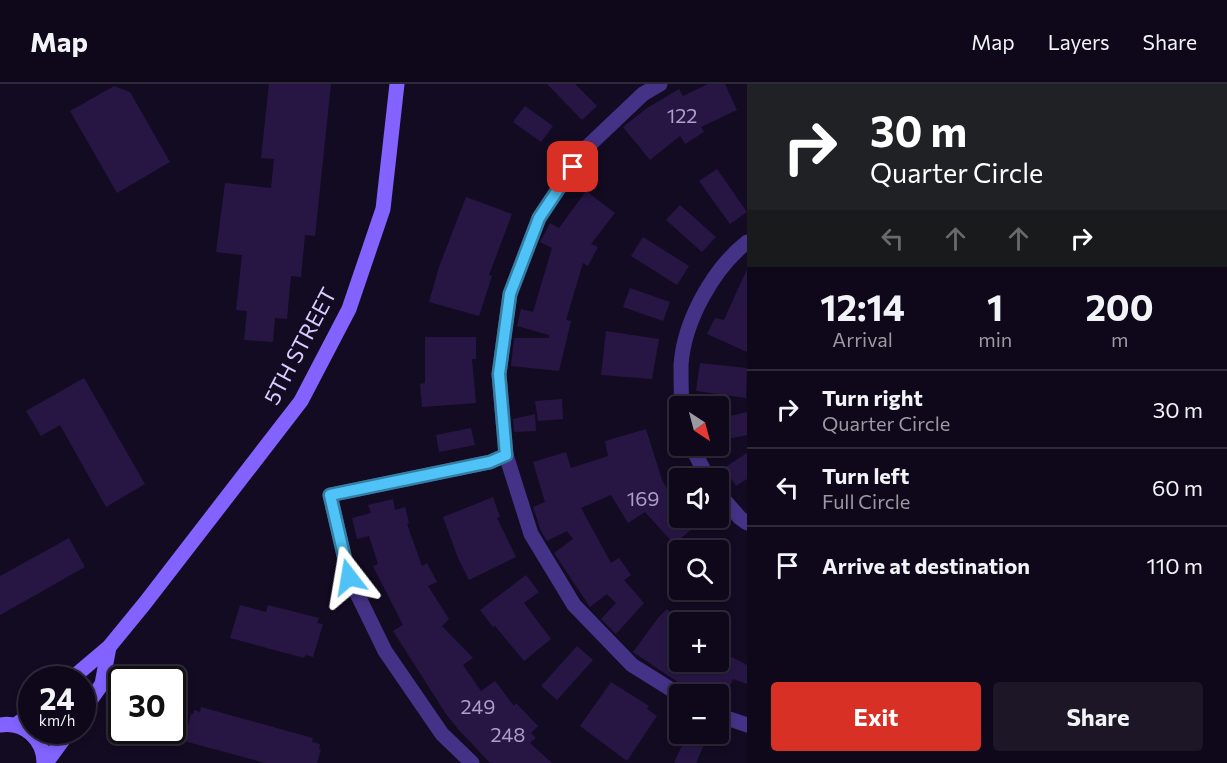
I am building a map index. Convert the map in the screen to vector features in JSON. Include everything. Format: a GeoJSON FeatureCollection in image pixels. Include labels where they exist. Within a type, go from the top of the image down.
{"type":"FeatureCollection","features":[{"type":"Feature","properties":{"kind":"main road","name":"5TH STREET"},"geometry":{"type":"LineString","coordinates":[[87,666],[109,647],[145,603],[301,401],[349,309],[383,209],[397,84]]}},
{"type":"Feature","properties":{"kind":"main road","name":"5TH STREET"},"geometry":{"type":"LineString","coordinates":[[96,692],[102,684],[109,647]]}},
{"type":"Feature","properties":{"kind":"main road"},"geometry":{"type":"LineString","coordinates":[[8,725],[24,728],[38,740],[45,763]]}},
{"type":"Feature","properties":{"kind":"main road"},"geometry":{"type":"LineString","coordinates":[[45,763],[59,744]]}},
{"type":"Feature","properties":{"kind":"street"},"geometry":{"type":"LineString","coordinates":[[660,84],[644,93],[584,150],[539,218],[510,294],[499,374],[506,455],[531,534],[574,605],[632,665],[669,688]]}},
{"type":"Feature","properties":{"kind":"street"},"geometry":{"type":"LineString","coordinates":[[682,396],[681,363],[691,321],[710,283],[737,250],[747,242]]}},
{"type":"Feature","properties":{"kind":"street"},"geometry":{"type":"LineString","coordinates":[[472,763],[442,734],[385,651],[349,577],[330,495],[490,462],[506,455]]}},
{"type":"Feature","properties":{"kind":"street"},"geometry":{"type":"LineString","coordinates":[[729,506],[747,523]]}},
{"type":"Feature","properties":{"kind":"street"},"geometry":{"type":"LineString","coordinates":[[729,719],[747,725]]}},
{"type":"Feature","properties":{"kind":"building"},"geometry":{"type":"Polygon","coordinates":[[[269,84],[331,84],[315,236],[305,235],[301,277],[291,276],[287,319],[275,318],[273,342],[244,340],[247,311],[236,310],[242,255],[216,252],[225,183],[271,188],[274,159],[261,158],[269,84]]]}},
{"type":"Feature","properties":{"kind":"building"},"geometry":{"type":"Polygon","coordinates":[[[547,84],[575,84],[597,106],[582,120],[547,84]]]}},
{"type":"Feature","properties":{"kind":"building"},"geometry":{"type":"Polygon","coordinates":[[[708,84],[725,84],[737,110],[701,127],[704,132],[685,144],[680,136],[650,160],[623,127],[647,108],[679,89],[683,96],[708,84]]]}},
{"type":"Feature","properties":{"kind":"building"},"geometry":{"type":"Polygon","coordinates":[[[114,86],[130,92],[170,162],[117,193],[70,111],[114,86]]]}},
{"type":"Feature","properties":{"kind":"building"},"geometry":{"type":"Polygon","coordinates":[[[525,106],[553,126],[541,142],[513,122],[525,106]]]}},
{"type":"Feature","properties":{"kind":"building"},"geometry":{"type":"Polygon","coordinates":[[[717,169],[747,212],[730,224],[699,181],[717,169]]]}},
{"type":"Feature","properties":{"kind":"building"},"geometry":{"type":"Polygon","coordinates":[[[586,191],[615,213],[591,244],[598,247],[588,266],[583,263],[566,320],[571,321],[559,371],[511,366],[514,338],[549,338],[549,335],[517,326],[521,309],[533,312],[552,248],[540,242],[550,223],[559,228],[586,191]]]}},
{"type":"Feature","properties":{"kind":"building"},"geometry":{"type":"Polygon","coordinates":[[[466,197],[512,214],[489,275],[492,276],[479,316],[429,302],[439,267],[466,197]]]}},
{"type":"Feature","properties":{"kind":"building"},"geometry":{"type":"Polygon","coordinates":[[[680,205],[716,237],[702,252],[666,220],[680,205]]]}},
{"type":"Feature","properties":{"kind":"building"},"geometry":{"type":"Polygon","coordinates":[[[643,237],[689,266],[677,285],[631,256],[643,237]]]}},
{"type":"Feature","properties":{"kind":"building"},"geometry":{"type":"Polygon","coordinates":[[[747,269],[747,352],[707,334],[715,318],[724,320],[747,269]]]}},
{"type":"Feature","properties":{"kind":"building"},"geometry":{"type":"Polygon","coordinates":[[[630,288],[670,302],[663,321],[623,307],[630,288]]]}},
{"type":"Feature","properties":{"kind":"building"},"geometry":{"type":"Polygon","coordinates":[[[606,331],[659,339],[652,379],[601,375],[606,331]]]}},
{"type":"Feature","properties":{"kind":"building"},"geometry":{"type":"Polygon","coordinates":[[[425,337],[476,337],[476,359],[472,359],[476,403],[422,407],[420,384],[425,383],[425,337]]]}},
{"type":"Feature","properties":{"kind":"building"},"geometry":{"type":"Polygon","coordinates":[[[700,363],[747,368],[746,398],[696,391],[700,363]]]}},
{"type":"Feature","properties":{"kind":"building"},"geometry":{"type":"Polygon","coordinates":[[[84,378],[145,484],[106,507],[60,425],[41,436],[26,411],[84,378]]]}},
{"type":"Feature","properties":{"kind":"building"},"geometry":{"type":"Polygon","coordinates":[[[562,399],[563,419],[538,421],[535,401],[562,399]]]}},
{"type":"Feature","properties":{"kind":"building"},"geometry":{"type":"Polygon","coordinates":[[[747,412],[747,435],[729,439],[729,416],[747,412]]]}},
{"type":"Feature","properties":{"kind":"building"},"geometry":{"type":"Polygon","coordinates":[[[535,414],[536,431],[514,432],[513,419],[535,414]]]}},
{"type":"Feature","properties":{"kind":"building"},"geometry":{"type":"Polygon","coordinates":[[[471,428],[475,445],[439,452],[436,435],[471,428]]]}},
{"type":"Feature","properties":{"kind":"building"},"geometry":{"type":"Polygon","coordinates":[[[646,429],[662,480],[669,491],[669,528],[693,528],[679,540],[670,540],[645,512],[628,523],[611,495],[581,508],[611,563],[619,558],[631,575],[624,580],[644,603],[616,634],[601,619],[616,603],[607,594],[590,607],[554,553],[573,539],[567,531],[547,541],[533,507],[545,502],[533,462],[566,452],[571,468],[608,456],[605,441],[646,429]]]}},
{"type":"Feature","properties":{"kind":"building"},"geometry":{"type":"Polygon","coordinates":[[[747,453],[747,479],[736,486],[729,476],[729,468],[724,468],[747,453]]]}},
{"type":"Feature","properties":{"kind":"building"},"geometry":{"type":"Polygon","coordinates":[[[493,497],[500,517],[497,518],[516,557],[469,580],[443,517],[493,497]]]}},
{"type":"Feature","properties":{"kind":"building"},"geometry":{"type":"Polygon","coordinates":[[[393,499],[395,510],[405,507],[409,523],[407,524],[422,566],[427,563],[437,582],[428,586],[449,619],[442,626],[473,658],[463,665],[481,691],[495,681],[514,706],[516,703],[538,726],[531,733],[536,738],[530,743],[552,763],[490,763],[446,714],[393,631],[403,625],[373,566],[378,564],[369,536],[357,539],[352,518],[371,513],[368,505],[393,499]]]}},
{"type":"Feature","properties":{"kind":"building"},"geometry":{"type":"Polygon","coordinates":[[[69,538],[85,567],[0,615],[0,576],[69,538]]]}},
{"type":"Feature","properties":{"kind":"building"},"geometry":{"type":"Polygon","coordinates":[[[526,575],[539,592],[524,603],[551,639],[524,661],[480,610],[526,575]]]}},
{"type":"Feature","properties":{"kind":"building"},"geometry":{"type":"Polygon","coordinates":[[[240,605],[266,612],[268,605],[319,618],[317,623],[323,624],[313,657],[306,655],[304,658],[230,638],[240,605]]]}},
{"type":"Feature","properties":{"kind":"building"},"geometry":{"type":"Polygon","coordinates":[[[667,609],[671,612],[669,672],[729,672],[729,656],[747,665],[747,684],[733,679],[729,688],[729,684],[681,684],[633,652],[667,609]]]}},
{"type":"Feature","properties":{"kind":"building"},"geometry":{"type":"Polygon","coordinates":[[[577,646],[593,660],[557,700],[541,686],[577,646]]]}},
{"type":"Feature","properties":{"kind":"building"},"geometry":{"type":"Polygon","coordinates":[[[611,682],[649,706],[647,709],[657,716],[627,761],[580,726],[611,682]]]}},
{"type":"Feature","properties":{"kind":"building"},"geometry":{"type":"Polygon","coordinates":[[[201,707],[313,738],[312,742],[320,744],[319,749],[321,749],[317,763],[265,763],[186,742],[191,714],[194,710],[200,712],[201,707]]]}},
{"type":"Feature","properties":{"kind":"building"},"geometry":{"type":"Polygon","coordinates":[[[683,744],[704,744],[696,763],[674,763],[683,744]]]}},
{"type":"Feature","properties":{"kind":"route"},"geometry":{"type":"LineString","coordinates":[[349,577],[330,495],[490,462],[506,455],[499,374],[510,294],[539,218],[573,167]]}}]}
